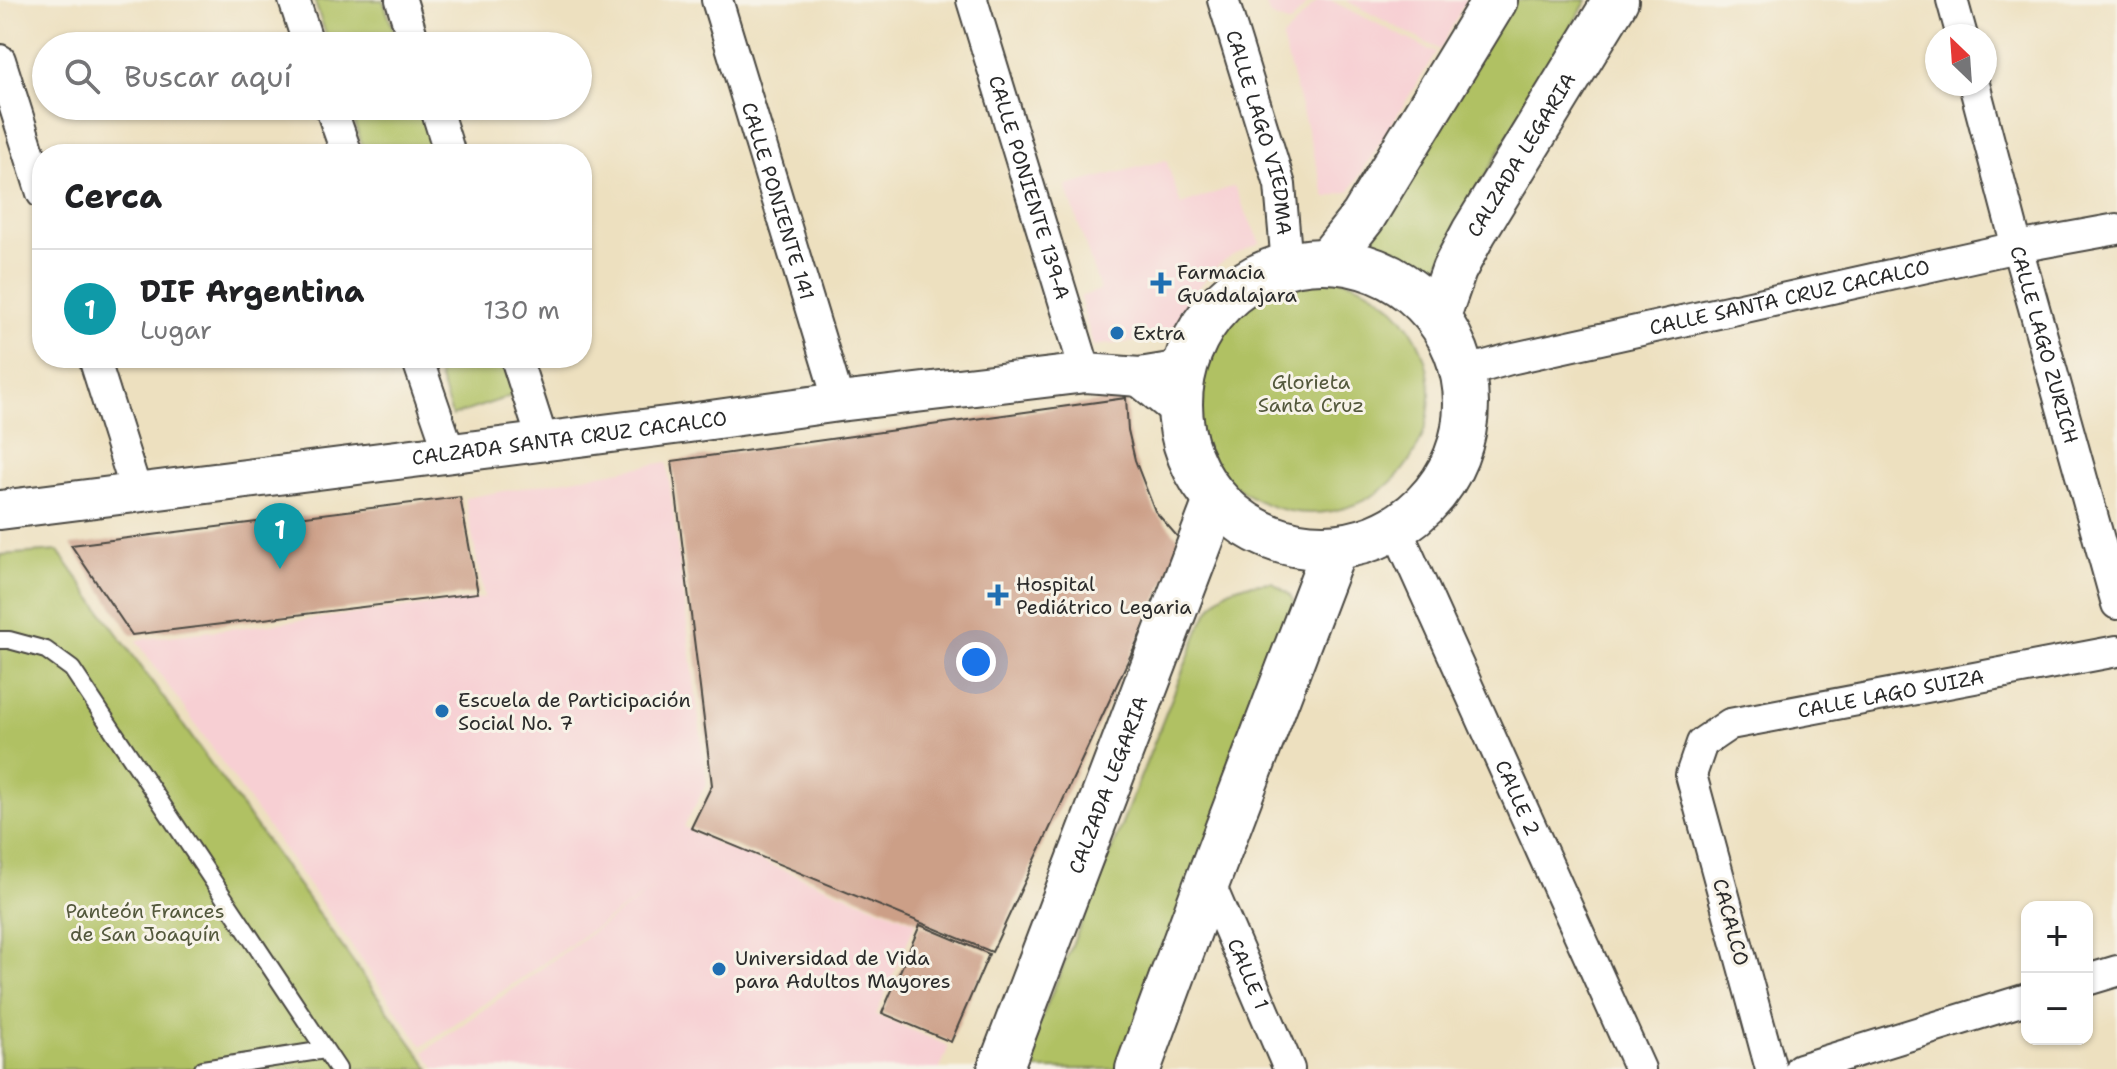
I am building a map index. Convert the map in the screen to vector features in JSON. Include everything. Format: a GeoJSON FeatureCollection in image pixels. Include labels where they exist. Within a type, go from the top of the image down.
{"type":"FeatureCollection","features":[{"type":"Feature","properties":{"kind":"main road"},"geometry":{"type":"LineString","coordinates":[[1308,263],[1363,217],[1495,0]]}},
{"type":"Feature","properties":{"kind":"main road","name":"CALZADA LEGARIA"},"geometry":{"type":"LineString","coordinates":[[1438,316],[1454,270],[1474,232],[1616,0]]}},
{"type":"Feature","properties":{"kind":"main road"},"geometry":{"type":"LineString","coordinates":[[1308,263],[1360,265],[1389,276],[1416,294],[1438,316],[1454,342],[1464,372],[1466,417],[1455,461],[1431,499],[1396,528],[1367,541],[1335,547],[1302,547],[1270,539],[1241,523],[1216,501],[1200,481],[1181,434],[1181,389],[1191,346],[1204,323],[1240,287],[1263,274],[1308,263]]}},
{"type":"Feature","properties":{"kind":"main road","name":"CALZADA LEGARIA"},"geometry":{"type":"LineString","coordinates":[[1000,1069],[1216,501]]}},
{"type":"Feature","properties":{"kind":"main road"},"geometry":{"type":"LineString","coordinates":[[1138,1069],[1335,547]]}},
{"type":"Feature","properties":{"kind":"street"},"geometry":{"type":"LineString","coordinates":[[294,0],[304,32]]}},
{"type":"Feature","properties":{"kind":"street"},"geometry":{"type":"LineString","coordinates":[[401,0],[411,32]]}},
{"type":"Feature","properties":{"kind":"street","name":"CALLE PONIENTE 141"},"geometry":{"type":"LineString","coordinates":[[717,0],[839,402]]}},
{"type":"Feature","properties":{"kind":"street","name":"CALLE PONIENTE 139-A"},"geometry":{"type":"LineString","coordinates":[[972,0],[1086,373]]}},
{"type":"Feature","properties":{"kind":"street","name":"CALLE LAGO VIEDMA"},"geometry":{"type":"LineString","coordinates":[[1223,0],[1280,185],[1308,263]]}},
{"type":"Feature","properties":{"kind":"street"},"geometry":{"type":"LineString","coordinates":[[1952,0],[1959,24]]}},
{"type":"Feature","properties":{"kind":"street"},"geometry":{"type":"LineString","coordinates":[[0,60],[32,161]]}},
{"type":"Feature","properties":{"kind":"street","name":"CALLE LAGO ZURICH"},"geometry":{"type":"LineString","coordinates":[[1977,96],[2117,604]]}},
{"type":"Feature","properties":{"kind":"street"},"geometry":{"type":"LineString","coordinates":[[335,120],[343,144]]}},
{"type":"Feature","properties":{"kind":"street"},"geometry":{"type":"LineString","coordinates":[[439,120],[447,144]]}},
{"type":"Feature","properties":{"kind":"street","name":"CALLE SANTA CRUZ CACALCO"},"geometry":{"type":"LineString","coordinates":[[1464,372],[1510,359],[2017,247],[2117,229]]}},
{"type":"Feature","properties":{"kind":"street"},"geometry":{"type":"LineString","coordinates":[[97,368],[137,494]]}},
{"type":"Feature","properties":{"kind":"street"},"geometry":{"type":"LineString","coordinates":[[420,368],[450,454]]}},
{"type":"Feature","properties":{"kind":"street"},"geometry":{"type":"LineString","coordinates":[[519,368],[543,442]]}},
{"type":"Feature","properties":{"kind":"street","name":"CALZADA SANTA CRUZ CACALCO"},"geometry":{"type":"LineString","coordinates":[[0,510],[1086,373],[1140,377],[1181,389]]}},
{"type":"Feature","properties":{"kind":"street","name":"CALLE 2"},"geometry":{"type":"LineString","coordinates":[[1396,528],[1640,1069]]}},
{"type":"Feature","properties":{"kind":"street","name":"CALLE LAGO SUIZA"},"geometry":{"type":"LineString","coordinates":[[1691,775],[1702,743],[1730,724],[2117,651]]}},
{"type":"Feature","properties":{"kind":"street","name":"CACALCO"},"geometry":{"type":"LineString","coordinates":[[1691,775],[1771,1069]]}},
{"type":"Feature","properties":{"kind":"street","name":"CALLE 1"},"geometry":{"type":"LineString","coordinates":[[1208,880],[1289,1069]]}},
{"type":"Feature","properties":{"kind":"street"},"geometry":{"type":"LineString","coordinates":[[2093,978],[2117,971]]}},
{"type":"Feature","properties":{"kind":"street"},"geometry":{"type":"LineString","coordinates":[[1800,1069],[2021,1001]]}},
{"type":"Feature","properties":{"kind":"lane"},"geometry":{"type":"LineString","coordinates":[[0,640],[46,650],[72,669],[338,1069]]}},
{"type":"Feature","properties":{"kind":"lane"},"geometry":{"type":"LineString","coordinates":[[203,1069],[325,1050]]}},
{"type":"Feature","properties":{"kind":"shaded area"},"geometry":{"type":"Polygon","coordinates":[[[1264,0],[1310,0],[1290,24],[1270,16],[1264,0]]]}},
{"type":"Feature","properties":{"kind":"shaded area"},"geometry":{"type":"Polygon","coordinates":[[[1318,0],[1330,0],[1436,53],[1350,191],[1326,198],[1282,39],[1318,0]]]}},
{"type":"Feature","properties":{"kind":"shaded area"},"geometry":{"type":"Polygon","coordinates":[[[1345,0],[1466,0],[1440,50],[1345,0]]]}},
{"type":"Feature","properties":{"kind":"shaded area"},"geometry":{"type":"Polygon","coordinates":[[[1166,160],[1181,205],[1234,186],[1260,243],[1233,255],[1212,270],[1168,338],[1093,346],[1080,297],[1100,290],[1066,186],[1166,160]]]}},
{"type":"Feature","properties":{"kind":"shaded area","name":"Escuela de Participación Social No. 7"},"geometry":{"type":"Polygon","coordinates":[[[667,462],[707,783],[684,827],[717,844],[916,922],[876,1015],[949,1046],[940,1069],[436,1069],[424,1052],[664,881],[422,1046],[136,640],[484,598],[465,498],[667,462]]]}},
{"type":"Feature","properties":{"kind":"green space"},"geometry":{"type":"Polygon","coordinates":[[[314,0],[383,0],[394,32],[325,32],[314,0]]]}},
{"type":"Feature","properties":{"kind":"green space"},"geometry":{"type":"Polygon","coordinates":[[[1514,0],[1587,0],[1464,212],[1427,290],[1406,270],[1356,248],[1514,0]]]}},
{"type":"Feature","properties":{"kind":"green space"},"geometry":{"type":"Polygon","coordinates":[[[354,120],[424,120],[432,144],[362,144],[354,120]]]}},
{"type":"Feature","properties":{"kind":"green space","name":"Glorieta Santa Cruz"},"geometry":{"type":"Polygon","coordinates":[[[1311,275],[1334,277],[1357,284],[1395,310],[1421,348],[1428,371],[1428,417],[1421,440],[1395,478],[1357,504],[1334,511],[1311,513],[1288,511],[1265,504],[1227,478],[1201,440],[1194,417],[1192,394],[1194,371],[1201,348],[1227,310],[1265,284],[1288,277],[1311,275]]]}},
{"type":"Feature","properties":{"kind":"green space"},"geometry":{"type":"Polygon","coordinates":[[[436,368],[508,368],[517,394],[452,416],[436,368]]]}},
{"type":"Feature","properties":{"kind":"green space","name":"Panteón Frances de San Joaquín"},"geometry":{"type":"Polygon","coordinates":[[[58,551],[430,1069],[0,1069],[0,555],[58,551]]]}},
{"type":"Feature","properties":{"kind":"green space"},"geometry":{"type":"Polygon","coordinates":[[[1272,582],[1290,595],[1301,615],[1118,1069],[1020,1069],[1201,625],[1215,602],[1228,590],[1272,582]]]}},
{"type":"Feature","properties":{"kind":"building","name":"Hospital Pediátrico Legaria"},"geometry":{"type":"Polygon","coordinates":[[[1126,398],[1128,430],[1135,460],[1155,511],[1183,543],[992,952],[691,828],[712,785],[672,461],[1126,398]]]}},
{"type":"Feature","properties":{"kind":"building"},"geometry":{"type":"Polygon","coordinates":[[[460,497],[478,593],[132,635],[71,545],[460,497]]]}},
{"type":"Feature","properties":{"kind":"building"},"geometry":{"type":"Polygon","coordinates":[[[920,925],[989,954],[951,1042],[882,1013],[920,925]]]}},
{"type":"Feature","properties":{"kind":"place","name":"Farmacia Guadalajara"},"geometry":{"type":"Point","coordinates":[1161,283]}},
{"type":"Feature","properties":{"kind":"place","name":"Extra"},"geometry":{"type":"Point","coordinates":[1117,333]}},
{"type":"Feature","properties":{"kind":"place","name":"DIF Argentina"},"geometry":{"type":"Point","coordinates":[280,569]}},
{"type":"Feature","properties":{"kind":"place","name":"Hospital Pediátrico Legaria"},"geometry":{"type":"Point","coordinates":[998,595]}},
{"type":"Feature","properties":{"kind":"place","name":"Escuela de Participación Social No. 7"},"geometry":{"type":"Point","coordinates":[442,711]}},
{"type":"Feature","properties":{"kind":"place","name":"Universidad de Vida para Adultos Mayores"},"geometry":{"type":"Point","coordinates":[719,969]}}]}
